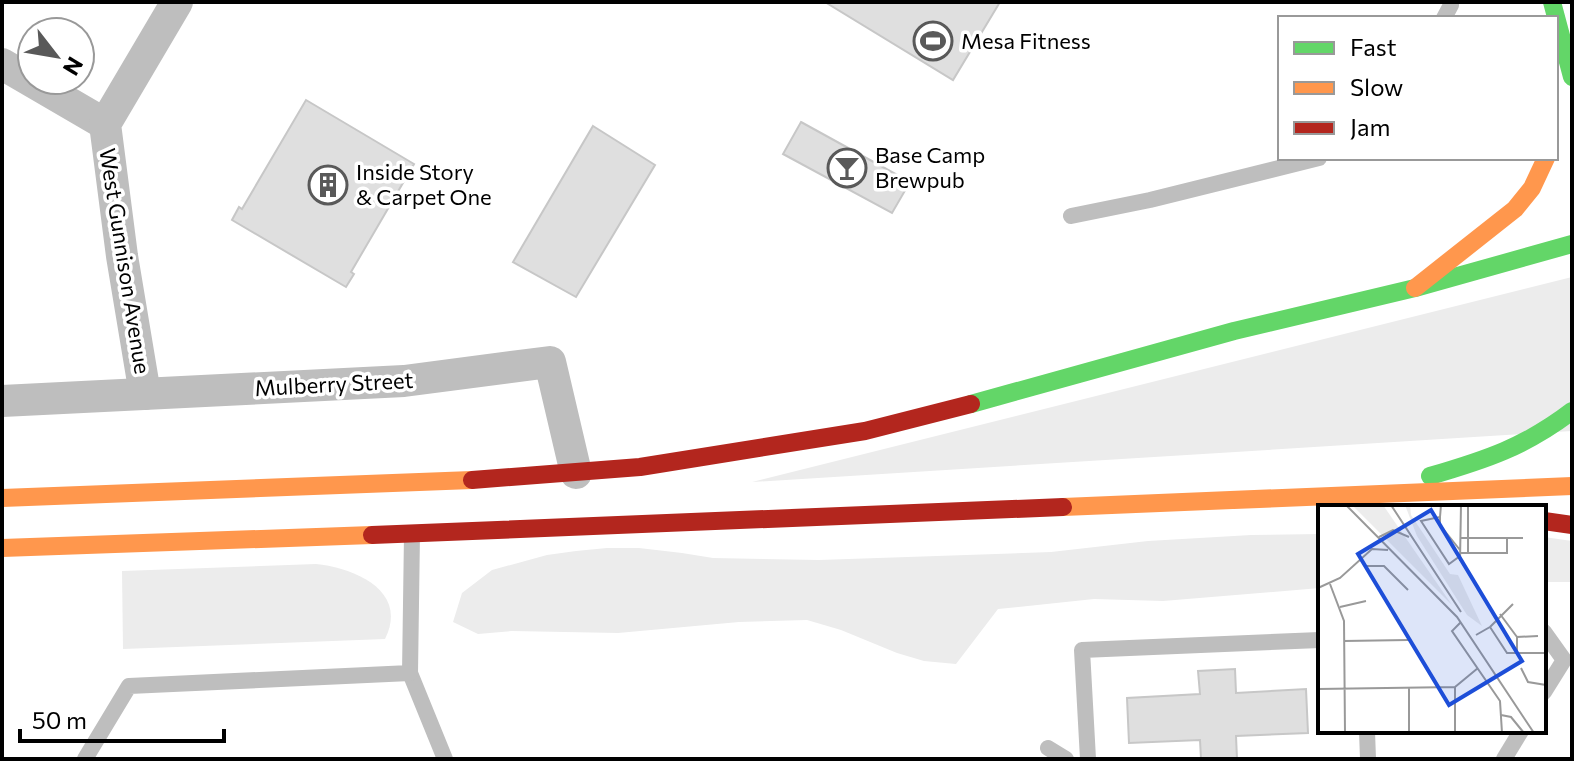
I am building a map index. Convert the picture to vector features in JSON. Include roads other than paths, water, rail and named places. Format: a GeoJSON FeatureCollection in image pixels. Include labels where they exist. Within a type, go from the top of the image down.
{"type":"FeatureCollection","features":[{"type":"Feature","properties":{"kind":"main road"},"geometry":{"type":"LineString","coordinates":[[1558,24],[1572,77]]}},
{"type":"Feature","properties":{"kind":"main road"},"geometry":{"type":"LineString","coordinates":[[1415,288],[1514,212],[1541,173],[1545,160]]}},
{"type":"Feature","properties":{"kind":"main road"},"geometry":{"type":"LineString","coordinates":[[2,498],[418,483],[576,473],[640,467],[865,431],[1572,244]]}},
{"type":"Feature","properties":{"kind":"main road"},"geometry":{"type":"LineString","coordinates":[[1362,495],[1491,458],[1554,425],[1572,411]]}},
{"type":"Feature","properties":{"kind":"main road"},"geometry":{"type":"LineString","coordinates":[[2,548],[1572,486]]}},
{"type":"Feature","properties":{"kind":"main road"},"geometry":{"type":"LineString","coordinates":[[1362,495],[1430,505]]}},
{"type":"Feature","properties":{"kind":"main road"},"geometry":{"type":"LineString","coordinates":[[1546,521],[1572,525]]}},
{"type":"Feature","properties":{"kind":"street","name":"West Gunnison Avenue"},"geometry":{"type":"LineString","coordinates":[[145,394],[122,256],[105,124],[177,2]]}},
{"type":"Feature","properties":{"kind":"street"},"geometry":{"type":"LineString","coordinates":[[2,64],[105,124]]}},
{"type":"Feature","properties":{"kind":"street","name":"Mulberry Street"},"geometry":{"type":"LineString","coordinates":[[2,401],[404,381],[550,362],[576,473]]}},
{"type":"Feature","properties":{"kind":"lane"},"geometry":{"type":"LineString","coordinates":[[1071,216],[1311,160]]}},
{"type":"Feature","properties":{"kind":"lane"},"geometry":{"type":"LineString","coordinates":[[412,532],[410,673],[445,759]]}},
{"type":"Feature","properties":{"kind":"lane"},"geometry":{"type":"LineString","coordinates":[[1546,635],[1564,660],[1546,689]]}},
{"type":"Feature","properties":{"kind":"lane"},"geometry":{"type":"LineString","coordinates":[[1088,759],[1082,650],[1318,640]]}},
{"type":"Feature","properties":{"kind":"lane"},"geometry":{"type":"LineString","coordinates":[[85,759],[129,686],[410,673]]}},
{"type":"Feature","properties":{"kind":"lane"},"geometry":{"type":"LineString","coordinates":[[1367,733],[1368,759]]}},
{"type":"Feature","properties":{"kind":"lane"},"geometry":{"type":"LineString","coordinates":[[1504,759],[1520,733]]}},
{"type":"Feature","properties":{"kind":"lane"},"geometry":{"type":"LineString","coordinates":[[1048,748],[1066,759]]}},
{"type":"Feature","properties":{"kind":"place","name":"Mesa Fitness"},"geometry":{"type":"Point","coordinates":[933,41]}},
{"type":"Feature","properties":{"kind":"place","name":"Base Camp Brewpub"},"geometry":{"type":"Point","coordinates":[847,168]}},
{"type":"Feature","properties":{"kind":"place","name":"Inside Story & Carpet One"},"geometry":{"type":"Point","coordinates":[328,185]}}]}
